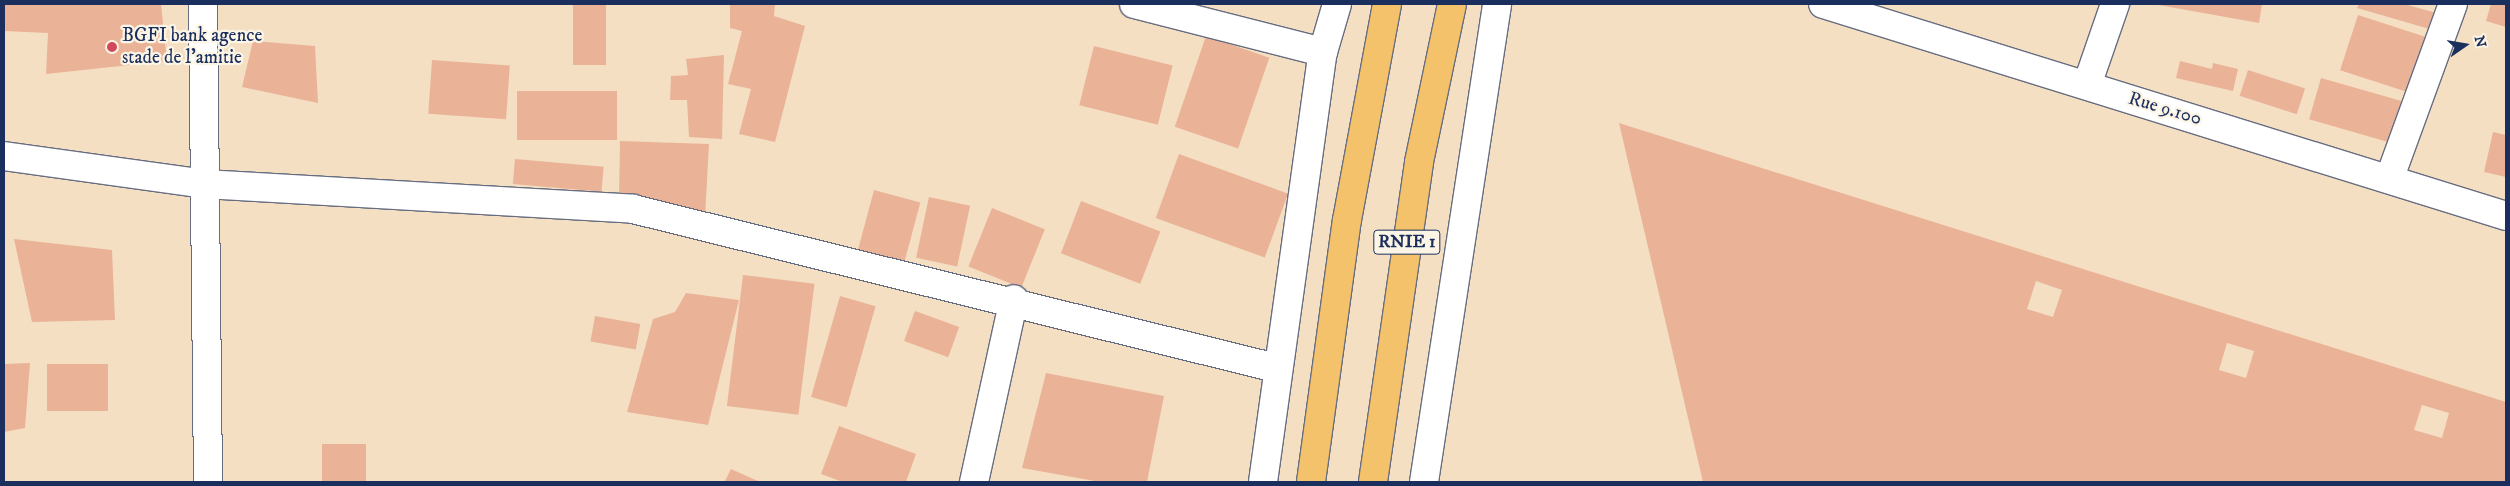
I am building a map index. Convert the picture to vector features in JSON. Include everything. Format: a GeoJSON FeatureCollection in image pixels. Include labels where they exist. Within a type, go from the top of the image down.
{"type":"FeatureCollection","features":[{"type":"Feature","properties":{"kind":"highway","name":"RNIE 1"},"geometry":{"type":"LineString","coordinates":[[1311,482],[1347,220],[1386,4]]}},
{"type":"Feature","properties":{"kind":"highway","name":"RNIE 1"},"geometry":{"type":"LineString","coordinates":[[1373,482],[1419,162],[1452,4]]}},
{"type":"Feature","properties":{"kind":"street"},"geometry":{"type":"LineString","coordinates":[[203,4],[208,482]]}},
{"type":"Feature","properties":{"kind":"street"},"geometry":{"type":"LineString","coordinates":[[1134,4],[1323,52]]}},
{"type":"Feature","properties":{"kind":"street"},"geometry":{"type":"LineString","coordinates":[[1263,482],[1276,368],[1323,52],[1337,4]]}},
{"type":"Feature","properties":{"kind":"street"},"geometry":{"type":"LineString","coordinates":[[1424,482],[1496,4]]}},
{"type":"Feature","properties":{"kind":"street","name":"Rue 9.100"},"geometry":{"type":"LineString","coordinates":[[1822,4],[2390,177],[2506,216]]}},
{"type":"Feature","properties":{"kind":"street"},"geometry":{"type":"LineString","coordinates":[[2087,85],[2115,4]]}},
{"type":"Feature","properties":{"kind":"street"},"geometry":{"type":"LineString","coordinates":[[2390,177],[2454,4]]}},
{"type":"Feature","properties":{"kind":"street"},"geometry":{"type":"LineString","coordinates":[[4,156],[205,184],[633,208],[1014,299],[1276,368]]}},
{"type":"Feature","properties":{"kind":"street"},"geometry":{"type":"LineString","coordinates":[[974,482],[1014,299]]}},
{"type":"Feature","properties":{"kind":"building"},"geometry":{"type":"Polygon","coordinates":[[[4,4],[161,4],[167,61],[46,74],[48,33],[4,31],[4,4]]]}},
{"type":"Feature","properties":{"kind":"building"},"geometry":{"type":"Polygon","coordinates":[[[573,4],[606,4],[606,65],[573,65],[573,4]]]}},
{"type":"Feature","properties":{"kind":"building"},"geometry":{"type":"Polygon","coordinates":[[[730,4],[775,4],[774,16],[805,26],[775,142],[739,134],[751,89],[728,84],[742,31],[730,28],[730,4]]]}},
{"type":"Feature","properties":{"kind":"building"},"geometry":{"type":"Polygon","coordinates":[[[2153,4],[2262,4],[2259,23],[2153,4]]]}},
{"type":"Feature","properties":{"kind":"building"},"geometry":{"type":"Polygon","coordinates":[[[2359,4],[2404,4],[2444,15],[2440,32],[2357,8],[2359,4]]]}},
{"type":"Feature","properties":{"kind":"building"},"geometry":{"type":"Polygon","coordinates":[[[2491,4],[2506,4],[2506,27],[2486,21],[2491,4]]]}},
{"type":"Feature","properties":{"kind":"building"},"geometry":{"type":"Polygon","coordinates":[[[2358,15],[2428,38],[2410,93],[2340,70],[2358,15]]]}},
{"type":"Feature","properties":{"kind":"building"},"geometry":{"type":"Polygon","coordinates":[[[1206,36],[1269,58],[1238,149],[1175,127],[1206,36]]]}},
{"type":"Feature","properties":{"kind":"building"},"geometry":{"type":"Polygon","coordinates":[[[253,41],[315,46],[318,103],[242,87],[253,41]]]}},
{"type":"Feature","properties":{"kind":"building"},"geometry":{"type":"Polygon","coordinates":[[[1094,46],[1173,66],[1158,125],[1079,105],[1094,46]]]}},
{"type":"Feature","properties":{"kind":"building"},"geometry":{"type":"Polygon","coordinates":[[[724,55],[722,139],[689,137],[687,100],[670,100],[671,76],[688,75],[686,59],[724,55]]]}},
{"type":"Feature","properties":{"kind":"building"},"geometry":{"type":"Polygon","coordinates":[[[432,60],[510,65],[506,119],[428,114],[432,60]]]}},
{"type":"Feature","properties":{"kind":"building"},"geometry":{"type":"Polygon","coordinates":[[[2180,61],[2212,69],[2213,63],[2238,69],[2233,91],[2176,78],[2180,61]]]}},
{"type":"Feature","properties":{"kind":"building"},"geometry":{"type":"Polygon","coordinates":[[[2248,70],[2305,89],[2297,114],[2240,96],[2248,70]]]}},
{"type":"Feature","properties":{"kind":"building"},"geometry":{"type":"Polygon","coordinates":[[[2321,78],[2408,103],[2397,144],[2309,119],[2321,78]]]}},
{"type":"Feature","properties":{"kind":"building"},"geometry":{"type":"Polygon","coordinates":[[[517,91],[617,91],[617,140],[517,140],[517,91]]]}},
{"type":"Feature","properties":{"kind":"building"},"geometry":{"type":"Polygon","coordinates":[[[1619,123],[2506,402],[2506,482],[1703,482],[1619,123]],[[2036,281],[2027,309],[2053,317],[2062,290],[2036,281]],[[2227,343],[2219,370],[2246,378],[2254,351],[2227,343]],[[2422,405],[2414,430],[2442,438],[2449,413],[2422,405]]]}},
{"type":"Feature","properties":{"kind":"building"},"geometry":{"type":"Polygon","coordinates":[[[2493,132],[2506,135],[2506,177],[2484,172],[2493,132]]]}},
{"type":"Feature","properties":{"kind":"building"},"geometry":{"type":"Polygon","coordinates":[[[620,141],[709,144],[705,217],[619,199],[620,141]]]}},
{"type":"Feature","properties":{"kind":"building"},"geometry":{"type":"Polygon","coordinates":[[[1179,154],[1288,194],[1265,258],[1156,218],[1179,154]]]}},
{"type":"Feature","properties":{"kind":"building"},"geometry":{"type":"Polygon","coordinates":[[[515,159],[604,167],[601,192],[513,184],[515,159]]]}},
{"type":"Feature","properties":{"kind":"building"},"geometry":{"type":"Polygon","coordinates":[[[874,190],[920,202],[904,265],[857,253],[874,190]]]}},
{"type":"Feature","properties":{"kind":"building"},"geometry":{"type":"Polygon","coordinates":[[[929,197],[970,206],[957,266],[916,258],[929,197]]]}},
{"type":"Feature","properties":{"kind":"building"},"geometry":{"type":"Polygon","coordinates":[[[1081,201],[1160,231],[1140,284],[1061,253],[1081,201]]]}},
{"type":"Feature","properties":{"kind":"building"},"geometry":{"type":"Polygon","coordinates":[[[992,208],[1045,229],[1021,288],[968,266],[992,208]]]}},
{"type":"Feature","properties":{"kind":"building"},"geometry":{"type":"Polygon","coordinates":[[[14,239],[112,250],[115,320],[32,322],[14,239]]]}},
{"type":"Feature","properties":{"kind":"building"},"geometry":{"type":"Polygon","coordinates":[[[743,275],[814,284],[798,415],[727,406],[743,275]]]}},
{"type":"Feature","properties":{"kind":"building"},"geometry":{"type":"Polygon","coordinates":[[[686,293],[739,300],[708,425],[627,412],[653,319],[675,312],[686,293]]]}},
{"type":"Feature","properties":{"kind":"building"},"geometry":{"type":"Polygon","coordinates":[[[840,296],[876,306],[847,407],[811,397],[840,296]]]}},
{"type":"Feature","properties":{"kind":"building"},"geometry":{"type":"Polygon","coordinates":[[[915,311],[959,327],[948,357],[904,341],[915,311]]]}},
{"type":"Feature","properties":{"kind":"building"},"geometry":{"type":"Polygon","coordinates":[[[595,316],[640,324],[636,350],[590,342],[595,316]]]}},
{"type":"Feature","properties":{"kind":"building"},"geometry":{"type":"Polygon","coordinates":[[[30,363],[25,428],[4,432],[4,364],[30,363]]]}},
{"type":"Feature","properties":{"kind":"building"},"geometry":{"type":"Polygon","coordinates":[[[47,364],[108,364],[108,411],[47,411],[47,364]]]}},
{"type":"Feature","properties":{"kind":"building"},"geometry":{"type":"Polygon","coordinates":[[[1046,373],[1164,396],[1147,482],[1100,482],[1022,468],[1046,373]]]}},
{"type":"Feature","properties":{"kind":"building"},"geometry":{"type":"Polygon","coordinates":[[[839,426],[916,454],[906,482],[843,482],[821,474],[839,426]]]}},
{"type":"Feature","properties":{"kind":"building"},"geometry":{"type":"Polygon","coordinates":[[[322,444],[366,444],[366,482],[322,482],[322,444]]]}},
{"type":"Feature","properties":{"kind":"building"},"geometry":{"type":"Polygon","coordinates":[[[731,469],[760,482],[725,481],[731,469]]]}},
{"type":"Feature","properties":{"kind":"place","name":"BGFI bank agence stade de l'amitie"},"geometry":{"type":"Point","coordinates":[112,47]}}]}
